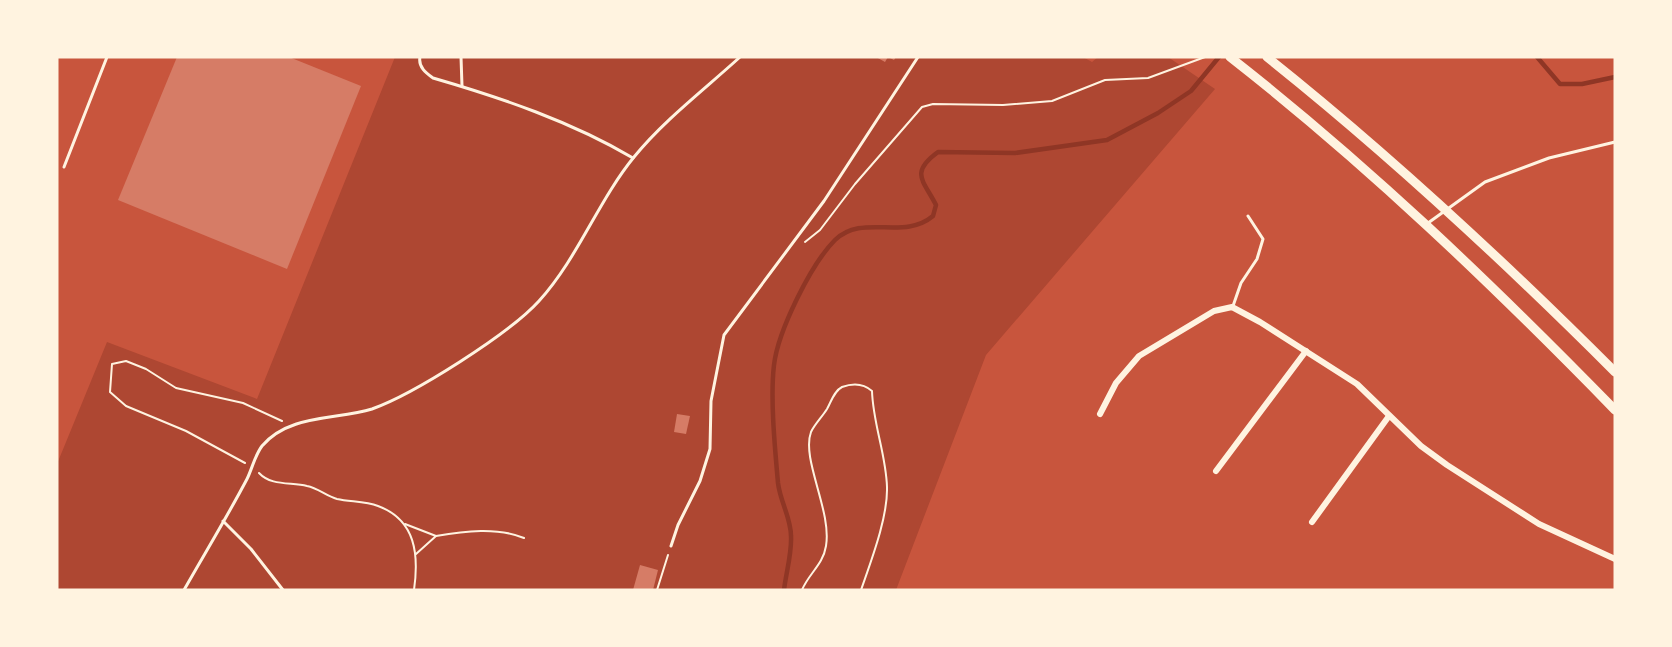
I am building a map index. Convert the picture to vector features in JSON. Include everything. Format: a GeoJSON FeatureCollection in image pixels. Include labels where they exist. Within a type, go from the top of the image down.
{"type":"FeatureCollection","features":[{"type":"Feature","properties":{"kind":"main road"},"geometry":{"type":"LineString","coordinates":[[1230,57],[1343,148],[1427,224],[1615,410]]}},
{"type":"Feature","properties":{"kind":"main road"},"geometry":{"type":"LineString","coordinates":[[1267,57],[1332,109],[1447,209],[1615,372]]}},
{"type":"Feature","properties":{"kind":"street"},"geometry":{"type":"LineString","coordinates":[[1100,414],[1116,383],[1138,356],[1214,311],[1232,308],[1357,384],[1389,416],[1447,465],[1539,524],[1615,559]]}},
{"type":"Feature","properties":{"kind":"street"},"geometry":{"type":"LineString","coordinates":[[1216,471],[1306,351]]}},
{"type":"Feature","properties":{"kind":"street"},"geometry":{"type":"LineString","coordinates":[[1312,522],[1389,416]]}},
{"type":"Feature","properties":{"kind":"lane"},"geometry":{"type":"LineString","coordinates":[[64,167],[107,57]]}},
{"type":"Feature","properties":{"kind":"lane"},"geometry":{"type":"LineString","coordinates":[[420,57],[425,72],[511,103],[607,142],[633,158]]}},
{"type":"Feature","properties":{"kind":"lane"},"geometry":{"type":"LineString","coordinates":[[461,57],[462,86]]}},
{"type":"Feature","properties":{"kind":"lane"},"geometry":{"type":"LineString","coordinates":[[184,590],[262,447],[282,430],[306,420],[343,416],[373,408],[413,389],[509,328],[539,301],[583,238],[633,158],[740,57]]}},
{"type":"Feature","properties":{"kind":"lane"},"geometry":{"type":"LineString","coordinates":[[671,546],[678,525],[700,481],[710,449],[711,401],[724,335],[793,243],[918,57]]}},
{"type":"Feature","properties":{"kind":"lane"},"geometry":{"type":"LineString","coordinates":[[1427,224],[1485,182],[1549,158],[1615,142]]}},
{"type":"Feature","properties":{"kind":"lane"},"geometry":{"type":"LineString","coordinates":[[1232,308],[1241,283],[1257,259],[1263,239],[1248,216]]}},
{"type":"Feature","properties":{"kind":"lane"},"geometry":{"type":"LineString","coordinates":[[223,521],[251,549],[283,590]]}},
{"type":"Feature","properties":{"kind":"path"},"geometry":{"type":"LineString","coordinates":[[793,243],[811,239],[922,107],[933,104],[1003,105],[1052,101],[1105,80],[1148,78],[1205,57]]}},
{"type":"Feature","properties":{"kind":"path"},"geometry":{"type":"LineString","coordinates":[[802,590],[806,581],[821,565],[826,545],[826,522],[808,450],[812,431],[837,389],[850,384],[865,385],[872,391],[873,413],[884,455],[887,489],[879,530],[861,590]]}},
{"type":"Feature","properties":{"kind":"path"},"geometry":{"type":"LineString","coordinates":[[405,524],[436,536],[458,532],[511,533],[524,538]]}},
{"type":"Feature","properties":{"kind":"path"},"geometry":{"type":"LineString","coordinates":[[416,555],[436,536]]}},
{"type":"Feature","properties":{"kind":"path"},"geometry":{"type":"LineString","coordinates":[[657,590],[671,546]]}},
{"type":"Feature","properties":{"kind":"shaded area"},"geometry":{"type":"Polygon","coordinates":[[[395,57],[1083,57],[1092,62],[1098,57],[1168,57],[1215,89],[986,355],[896,590],[57,590],[57,464],[107,342],[257,399],[395,57]]]}},
{"type":"Feature","properties":{"kind":"building"},"geometry":{"type":"Polygon","coordinates":[[[177,57],[289,57],[361,86],[287,269],[118,200],[177,57]]]}},
{"type":"Feature","properties":{"kind":"building"},"geometry":{"type":"Polygon","coordinates":[[[876,57],[888,57],[885,62],[876,57]]]}},
{"type":"Feature","properties":{"kind":"building"},"geometry":{"type":"Polygon","coordinates":[[[677,414],[690,416],[686,434],[674,432],[677,414]]]}},
{"type":"Feature","properties":{"kind":"building"},"geometry":{"type":"Polygon","coordinates":[[[640,565],[658,570],[653,590],[633,590],[640,565]]]}},
{"type":"Feature","properties":{"kind":"waterway"},"geometry":{"type":"LineString","coordinates":[[784,590],[791,536],[778,483],[774,439],[774,365],[782,334],[797,299],[826,251],[846,232],[858,228],[909,226],[921,223],[933,216],[936,205],[924,183],[921,172],[929,159],[938,152],[1015,153],[1107,140],[1158,113],[1191,91],[1219,57]]}},
{"type":"Feature","properties":{"kind":"waterway"},"geometry":{"type":"LineString","coordinates":[[1537,57],[1560,84],[1582,84],[1615,77]]}}]}
